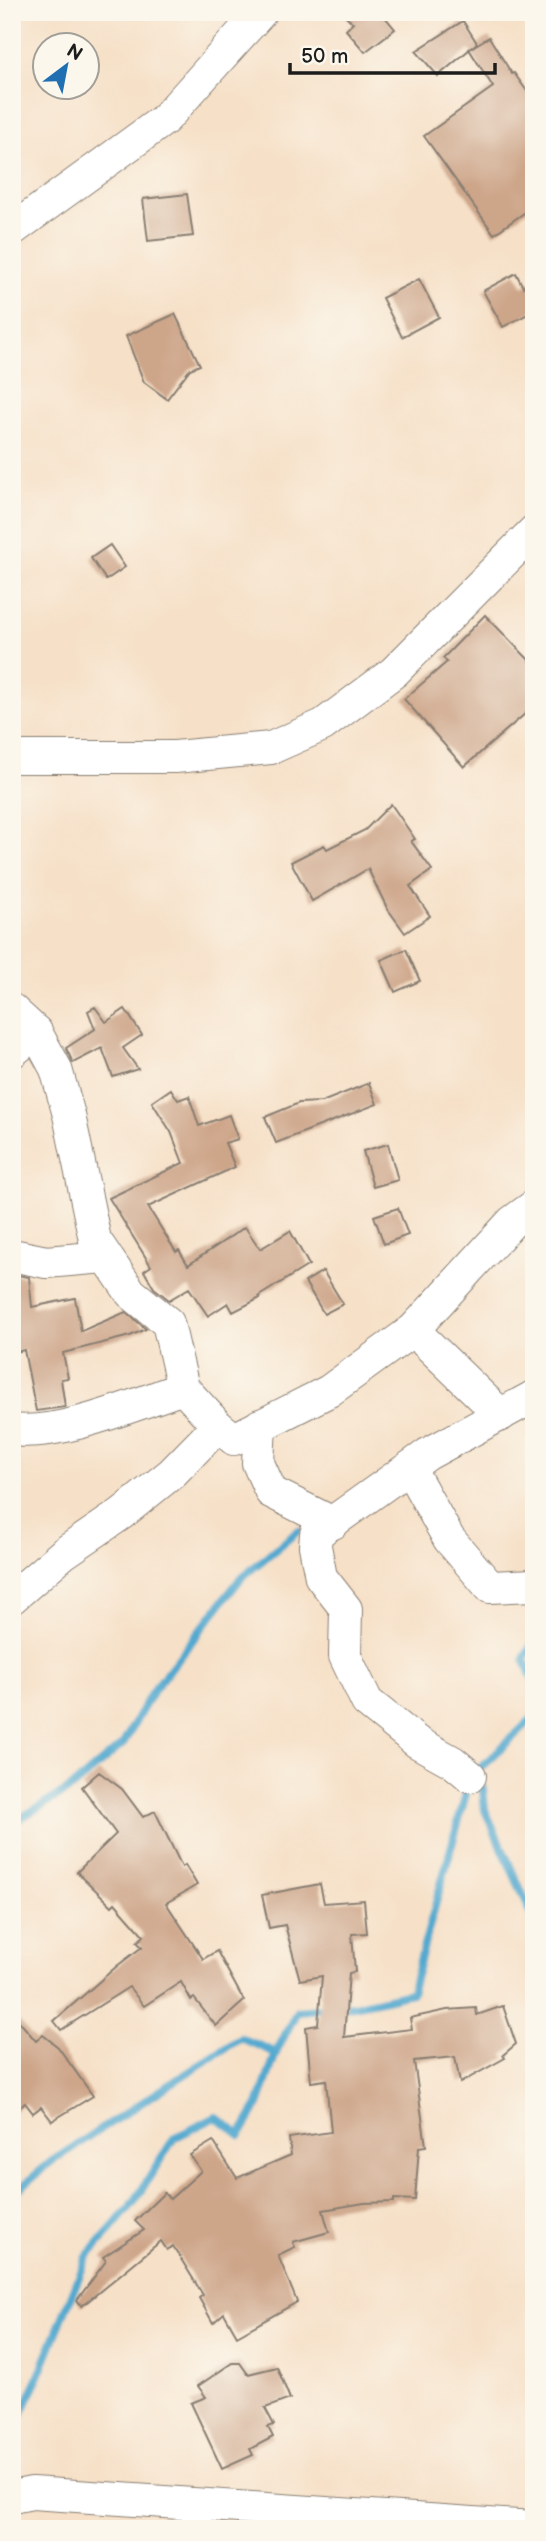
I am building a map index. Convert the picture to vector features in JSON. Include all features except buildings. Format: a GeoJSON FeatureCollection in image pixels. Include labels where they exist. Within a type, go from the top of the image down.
{"type":"FeatureCollection","features":[{"type":"Feature","properties":{"kind":"street"},"geometry":{"type":"LineString","coordinates":[[12,230],[165,119],[261,12]]}},
{"type":"Feature","properties":{"kind":"street"},"geometry":{"type":"LineString","coordinates":[[12,757],[175,757],[271,748],[323,725],[394,671],[534,531]]}},
{"type":"Feature","properties":{"kind":"street"},"geometry":{"type":"LineString","coordinates":[[12,1010],[24,1042],[56,1069],[69,1115],[95,1240],[131,1293],[168,1323],[183,1388],[218,1426],[234,1439],[329,1391],[413,1330],[512,1222],[534,1206]]}},
{"type":"Feature","properties":{"kind":"street"},"geometry":{"type":"LineString","coordinates":[[12,1255],[46,1262],[105,1257]]}},
{"type":"Feature","properties":{"kind":"street"},"geometry":{"type":"LineString","coordinates":[[413,1330],[501,1415]]}},
{"type":"Feature","properties":{"kind":"street"},"geometry":{"type":"LineString","coordinates":[[12,1430],[27,1432],[80,1422],[183,1388]]}},
{"type":"Feature","properties":{"kind":"street"},"geometry":{"type":"LineString","coordinates":[[470,1776],[453,1762],[417,1742],[367,1702],[345,1656],[346,1609],[321,1577],[314,1546],[316,1534],[428,1454],[531,1398]]}},
{"type":"Feature","properties":{"kind":"street"},"geometry":{"type":"LineString","coordinates":[[12,1598],[64,1553],[121,1514],[172,1473],[218,1426]]}},
{"type":"Feature","properties":{"kind":"street"},"geometry":{"type":"LineString","coordinates":[[260,1426],[258,1463],[271,1492],[333,1523]]}},
{"type":"Feature","properties":{"kind":"street"},"geometry":{"type":"LineString","coordinates":[[410,1469],[449,1539],[490,1587],[534,1585]]}},
{"type":"Feature","properties":{"kind":"street"},"geometry":{"type":"LineString","coordinates":[[12,2497],[32,2493],[534,2528]]}},
{"type":"Feature","properties":{"kind":"waterway"},"geometry":{"type":"LineString","coordinates":[[12,1823],[70,1789],[123,1744],[152,1692],[241,1578],[298,1531]]}},
{"type":"Feature","properties":{"kind":"waterway"},"geometry":{"type":"LineString","coordinates":[[534,1641],[524,1659],[534,1681]]}},
{"type":"Feature","properties":{"kind":"waterway"},"geometry":{"type":"LineString","coordinates":[[475,1773],[534,1717]]}},
{"type":"Feature","properties":{"kind":"waterway"},"geometry":{"type":"LineString","coordinates":[[475,1781],[483,1789],[485,1810],[534,1919]]}},
{"type":"Feature","properties":{"kind":"waterway"},"geometry":{"type":"LineString","coordinates":[[12,2195],[52,2161],[241,2038],[276,2053],[297,2011],[354,2006],[411,1993],[469,1783]]}},
{"type":"Feature","properties":{"kind":"waterway"},"geometry":{"type":"LineString","coordinates":[[12,2434],[39,2376],[87,2257],[134,2202],[174,2138],[216,2117],[240,2135],[258,2105],[276,2053]]}}]}
